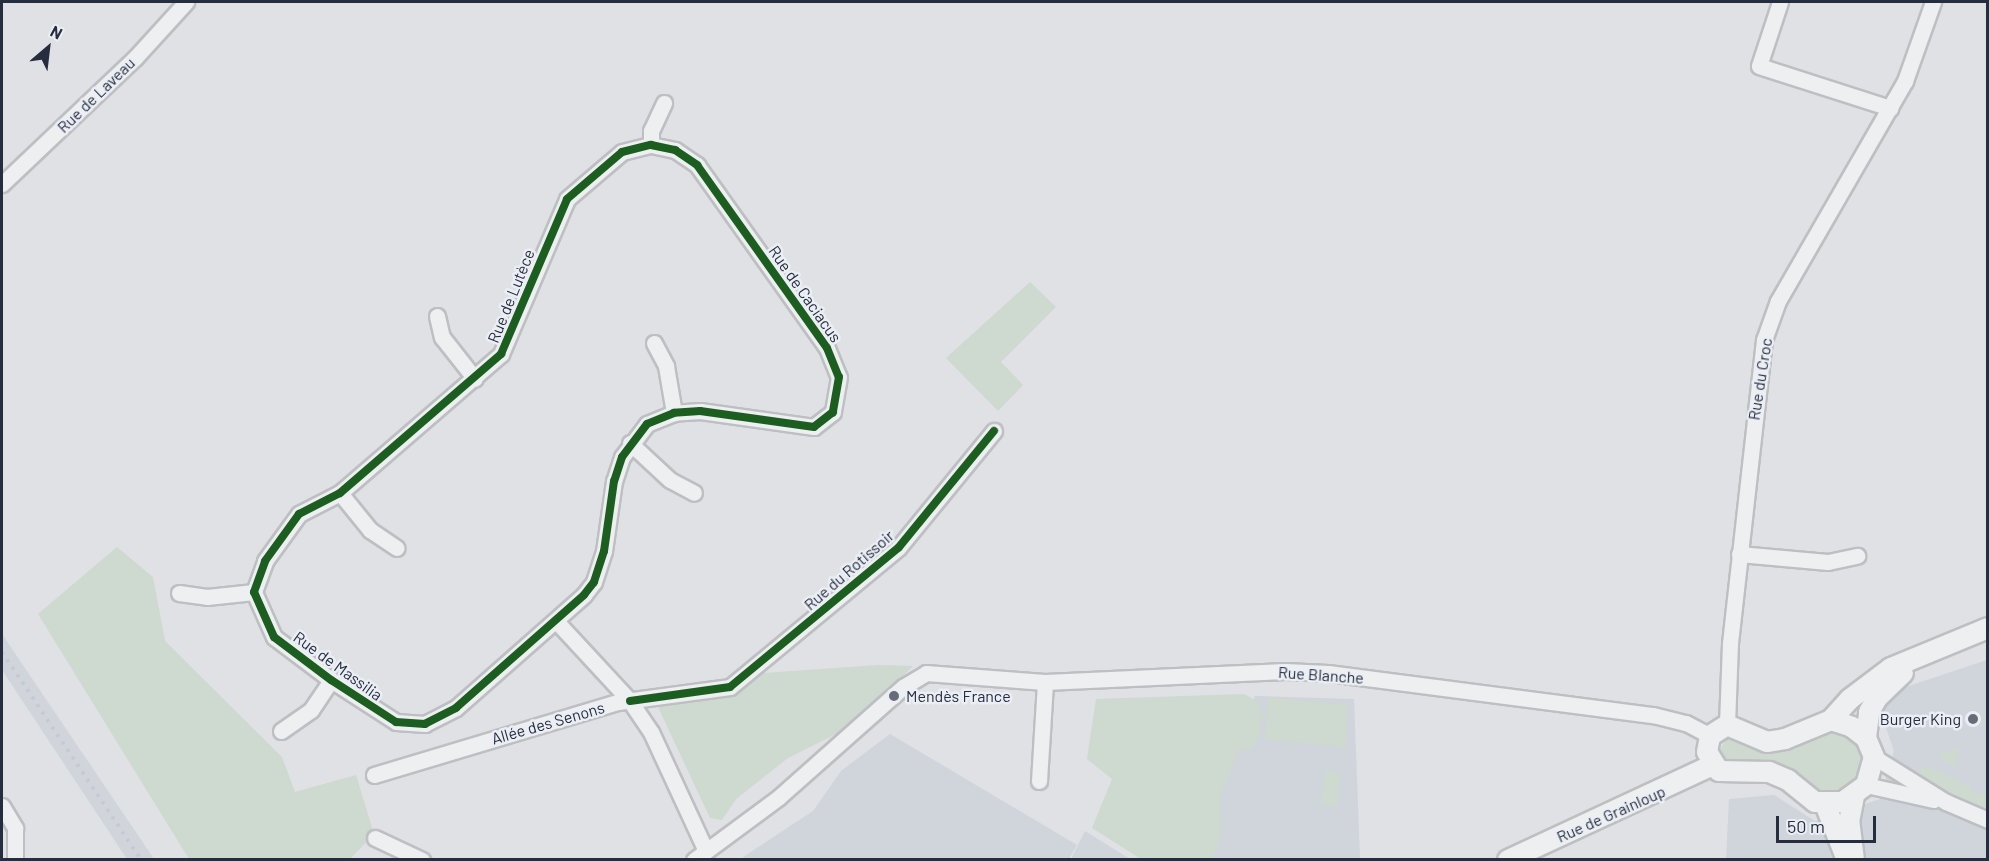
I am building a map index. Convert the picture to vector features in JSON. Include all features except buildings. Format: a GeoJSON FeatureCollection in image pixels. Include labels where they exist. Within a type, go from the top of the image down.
{"type":"FeatureCollection","features":[{"type":"Feature","properties":{"kind":"street","name":"Rue de Laveau"},"geometry":{"type":"LineString","coordinates":[[2,184],[135,58],[186,2]]}},
{"type":"Feature","properties":{"kind":"street"},"geometry":{"type":"LineString","coordinates":[[1780,2],[1759,66],[1890,108]]}},
{"type":"Feature","properties":{"kind":"street","name":"Rue du Croc"},"geometry":{"type":"LineString","coordinates":[[1727,725],[1728,665],[1764,340],[1778,301],[1890,108],[1917,52],[1933,2]]}},
{"type":"Feature","properties":{"kind":"street"},"geometry":{"type":"LineString","coordinates":[[651,145],[651,131],[664,103]]}},
{"type":"Feature","properties":{"kind":"street","name":"Rue de Lutèce"},"geometry":{"type":"LineString","coordinates":[[340,493],[410,431],[475,379],[501,354],[510,339],[555,220],[567,199],[622,152],[651,145]]}},
{"type":"Feature","properties":{"kind":"street","name":"Rue de Caciacus"},"geometry":{"type":"LineString","coordinates":[[556,621],[594,582],[604,551],[614,481],[630,443],[647,424],[674,413],[723,413],[814,427],[833,412],[839,377],[827,348],[697,165],[675,150],[651,145]]}},
{"type":"Feature","properties":{"kind":"street"},"geometry":{"type":"LineString","coordinates":[[437,316],[442,337],[475,379]]}},
{"type":"Feature","properties":{"kind":"street"},"geometry":{"type":"LineString","coordinates":[[654,343],[666,366],[674,413]]}},
{"type":"Feature","properties":{"kind":"street","name":"Rue du Rotissoir"},"geometry":{"type":"LineString","coordinates":[[730,687],[899,547],[994,431]]}},
{"type":"Feature","properties":{"kind":"street"},"geometry":{"type":"LineString","coordinates":[[630,443],[670,480],[694,493]]}},
{"type":"Feature","properties":{"kind":"street"},"geometry":{"type":"LineString","coordinates":[[179,593],[207,597],[254,592],[265,561],[287,526],[309,505],[340,493],[370,530],[397,548]]}},
{"type":"Feature","properties":{"kind":"street"},"geometry":{"type":"LineString","coordinates":[[1739,554],[1828,562],[1857,556]]}},
{"type":"Feature","properties":{"kind":"street","name":"Rue de Massilia"},"geometry":{"type":"LineString","coordinates":[[254,592],[274,636],[331,680],[396,722],[425,724],[456,708],[556,621]]}},
{"type":"Feature","properties":{"kind":"street"},"geometry":{"type":"LineString","coordinates":[[556,621],[630,701],[651,732],[700,855]]}},
{"type":"Feature","properties":{"kind":"street"},"geometry":{"type":"LineString","coordinates":[[1946,802],[1860,791],[1825,804],[1809,798],[1780,775],[1754,770],[1728,773],[1713,765],[1707,752],[1710,736],[1727,725],[1767,742],[1785,739],[1831,720],[1850,699],[1891,668],[1988,628]]}},
{"type":"Feature","properties":{"kind":"street"},"geometry":{"type":"LineString","coordinates":[[1866,738],[1869,712],[1876,698],[1902,674],[1988,637]]}},
{"type":"Feature","properties":{"kind":"street","name":"Rue Blanche"},"geometry":{"type":"LineString","coordinates":[[700,855],[737,831],[816,767],[915,676],[926,673],[1045,682],[1285,671],[1328,673],[1653,715],[1686,723],[1710,736]]}},
{"type":"Feature","properties":{"kind":"street"},"geometry":{"type":"LineString","coordinates":[[281,731],[311,710],[331,680]]}},
{"type":"Feature","properties":{"kind":"street"},"geometry":{"type":"LineString","coordinates":[[1039,781],[1045,682]]}},
{"type":"Feature","properties":{"kind":"street","name":"Allée des Senons"},"geometry":{"type":"LineString","coordinates":[[374,775],[630,701],[730,687]]}},
{"type":"Feature","properties":{"kind":"street"},"geometry":{"type":"LineString","coordinates":[[1831,720],[1852,727],[1866,738],[1874,757],[1946,802],[1988,820]]}},
{"type":"Feature","properties":{"kind":"street"},"geometry":{"type":"LineString","coordinates":[[1854,860],[1849,822],[1874,757]]}},
{"type":"Feature","properties":{"kind":"street","name":"Rue de Grainloup"},"geometry":{"type":"LineString","coordinates":[[1508,860],[1713,765]]}},
{"type":"Feature","properties":{"kind":"street"},"geometry":{"type":"LineString","coordinates":[[1825,804],[1847,860]]}},
{"type":"Feature","properties":{"kind":"street"},"geometry":{"type":"LineString","coordinates":[[2,806],[15,828],[15,860]]}},
{"type":"Feature","properties":{"kind":"street"},"geometry":{"type":"LineString","coordinates":[[375,838],[418,859]]}},
{"type":"Feature","properties":{"kind":"shaded area"},"geometry":{"type":"Polygon","coordinates":[[[1030,282],[1056,307],[1001,362],[1023,385],[998,411],[946,358],[1030,282]]]}},
{"type":"Feature","properties":{"kind":"shaded area"},"geometry":{"type":"Polygon","coordinates":[[[117,547],[153,577],[165,641],[282,757],[295,792],[356,775],[374,834],[350,859],[189,859],[38,614],[117,547]]]}},
{"type":"Feature","properties":{"kind":"shaded area"},"geometry":{"type":"Polygon","coordinates":[[[2,633],[154,859],[127,859],[2,670],[2,633]]]}},
{"type":"Feature","properties":{"kind":"shaded area"},"geometry":{"type":"Polygon","coordinates":[[[1987,660],[1987,859],[1726,860],[1729,799],[1774,795],[1815,821],[1880,799],[1894,751],[1881,713],[1900,689],[1987,660]]]}},
{"type":"Feature","properties":{"kind":"shaded area"},"geometry":{"type":"Polygon","coordinates":[[[878,665],[913,666],[850,727],[788,758],[736,799],[722,820],[710,818],[658,707],[737,695],[764,673],[878,665]]]}},
{"type":"Feature","properties":{"kind":"shaded area"},"geometry":{"type":"Polygon","coordinates":[[[1244,694],[1257,701],[1262,711],[1260,736],[1253,749],[1239,750],[1221,794],[1222,836],[1212,859],[1141,859],[1092,828],[1112,779],[1087,759],[1096,699],[1244,694]]]}},
{"type":"Feature","properties":{"kind":"shaded area"},"geometry":{"type":"Polygon","coordinates":[[[1255,696],[1354,699],[1360,859],[1191,860],[1255,696]]]}},
{"type":"Feature","properties":{"kind":"shaded area"},"geometry":{"type":"Polygon","coordinates":[[[1268,697],[1348,705],[1345,747],[1265,739],[1268,697]]]}},
{"type":"Feature","properties":{"kind":"shaded area"},"geometry":{"type":"Polygon","coordinates":[[[1830,730],[1853,737],[1862,760],[1855,780],[1837,791],[1820,791],[1787,767],[1774,763],[1749,760],[1729,763],[1719,751],[1728,737],[1781,751],[1830,730]]]}},
{"type":"Feature","properties":{"kind":"shaded area"},"geometry":{"type":"Polygon","coordinates":[[[890,734],[1077,845],[1069,859],[740,859],[813,811],[841,771],[890,734]]]}},
{"type":"Feature","properties":{"kind":"shaded area"},"geometry":{"type":"Polygon","coordinates":[[[1960,747],[1955,767],[1941,759],[1939,754],[1960,747]]]}},
{"type":"Feature","properties":{"kind":"shaded area"},"geometry":{"type":"Polygon","coordinates":[[[1925,765],[1971,786],[1971,791],[1987,795],[1987,810],[1915,776],[1925,765]]]}},
{"type":"Feature","properties":{"kind":"shaded area"},"geometry":{"type":"Polygon","coordinates":[[[1324,771],[1340,772],[1338,807],[1321,805],[1324,771]]]}},
{"type":"Feature","properties":{"kind":"shaded area"},"geometry":{"type":"Polygon","coordinates":[[[1085,831],[1130,859],[1071,859],[1085,831]]]}},
{"type":"Feature","properties":{"kind":"railway"},"geometry":{"type":"LineString","coordinates":[[2,652],[141,860]]}},
{"type":"Feature","properties":{"kind":"cycle path"},"geometry":{"type":"LineString","coordinates":[[651,145],[675,150],[697,165],[827,348],[839,377],[833,412],[814,427],[700,411],[674,413],[647,424],[622,457],[614,481],[604,551],[594,582],[584,595],[456,708],[425,724],[396,722],[331,680],[274,637],[254,592],[265,561],[299,514],[340,493],[501,354],[567,199],[622,152],[651,145]]}},
{"type":"Feature","properties":{"kind":"cycle path"},"geometry":{"type":"LineString","coordinates":[[630,701],[730,687],[899,547],[994,431]]}},
{"type":"Feature","properties":{"kind":"place","name":"Mendès France"},"geometry":{"type":"Point","coordinates":[894,696]}},
{"type":"Feature","properties":{"kind":"place","name":"Burger King"},"geometry":{"type":"Point","coordinates":[1973,719]}}]}
